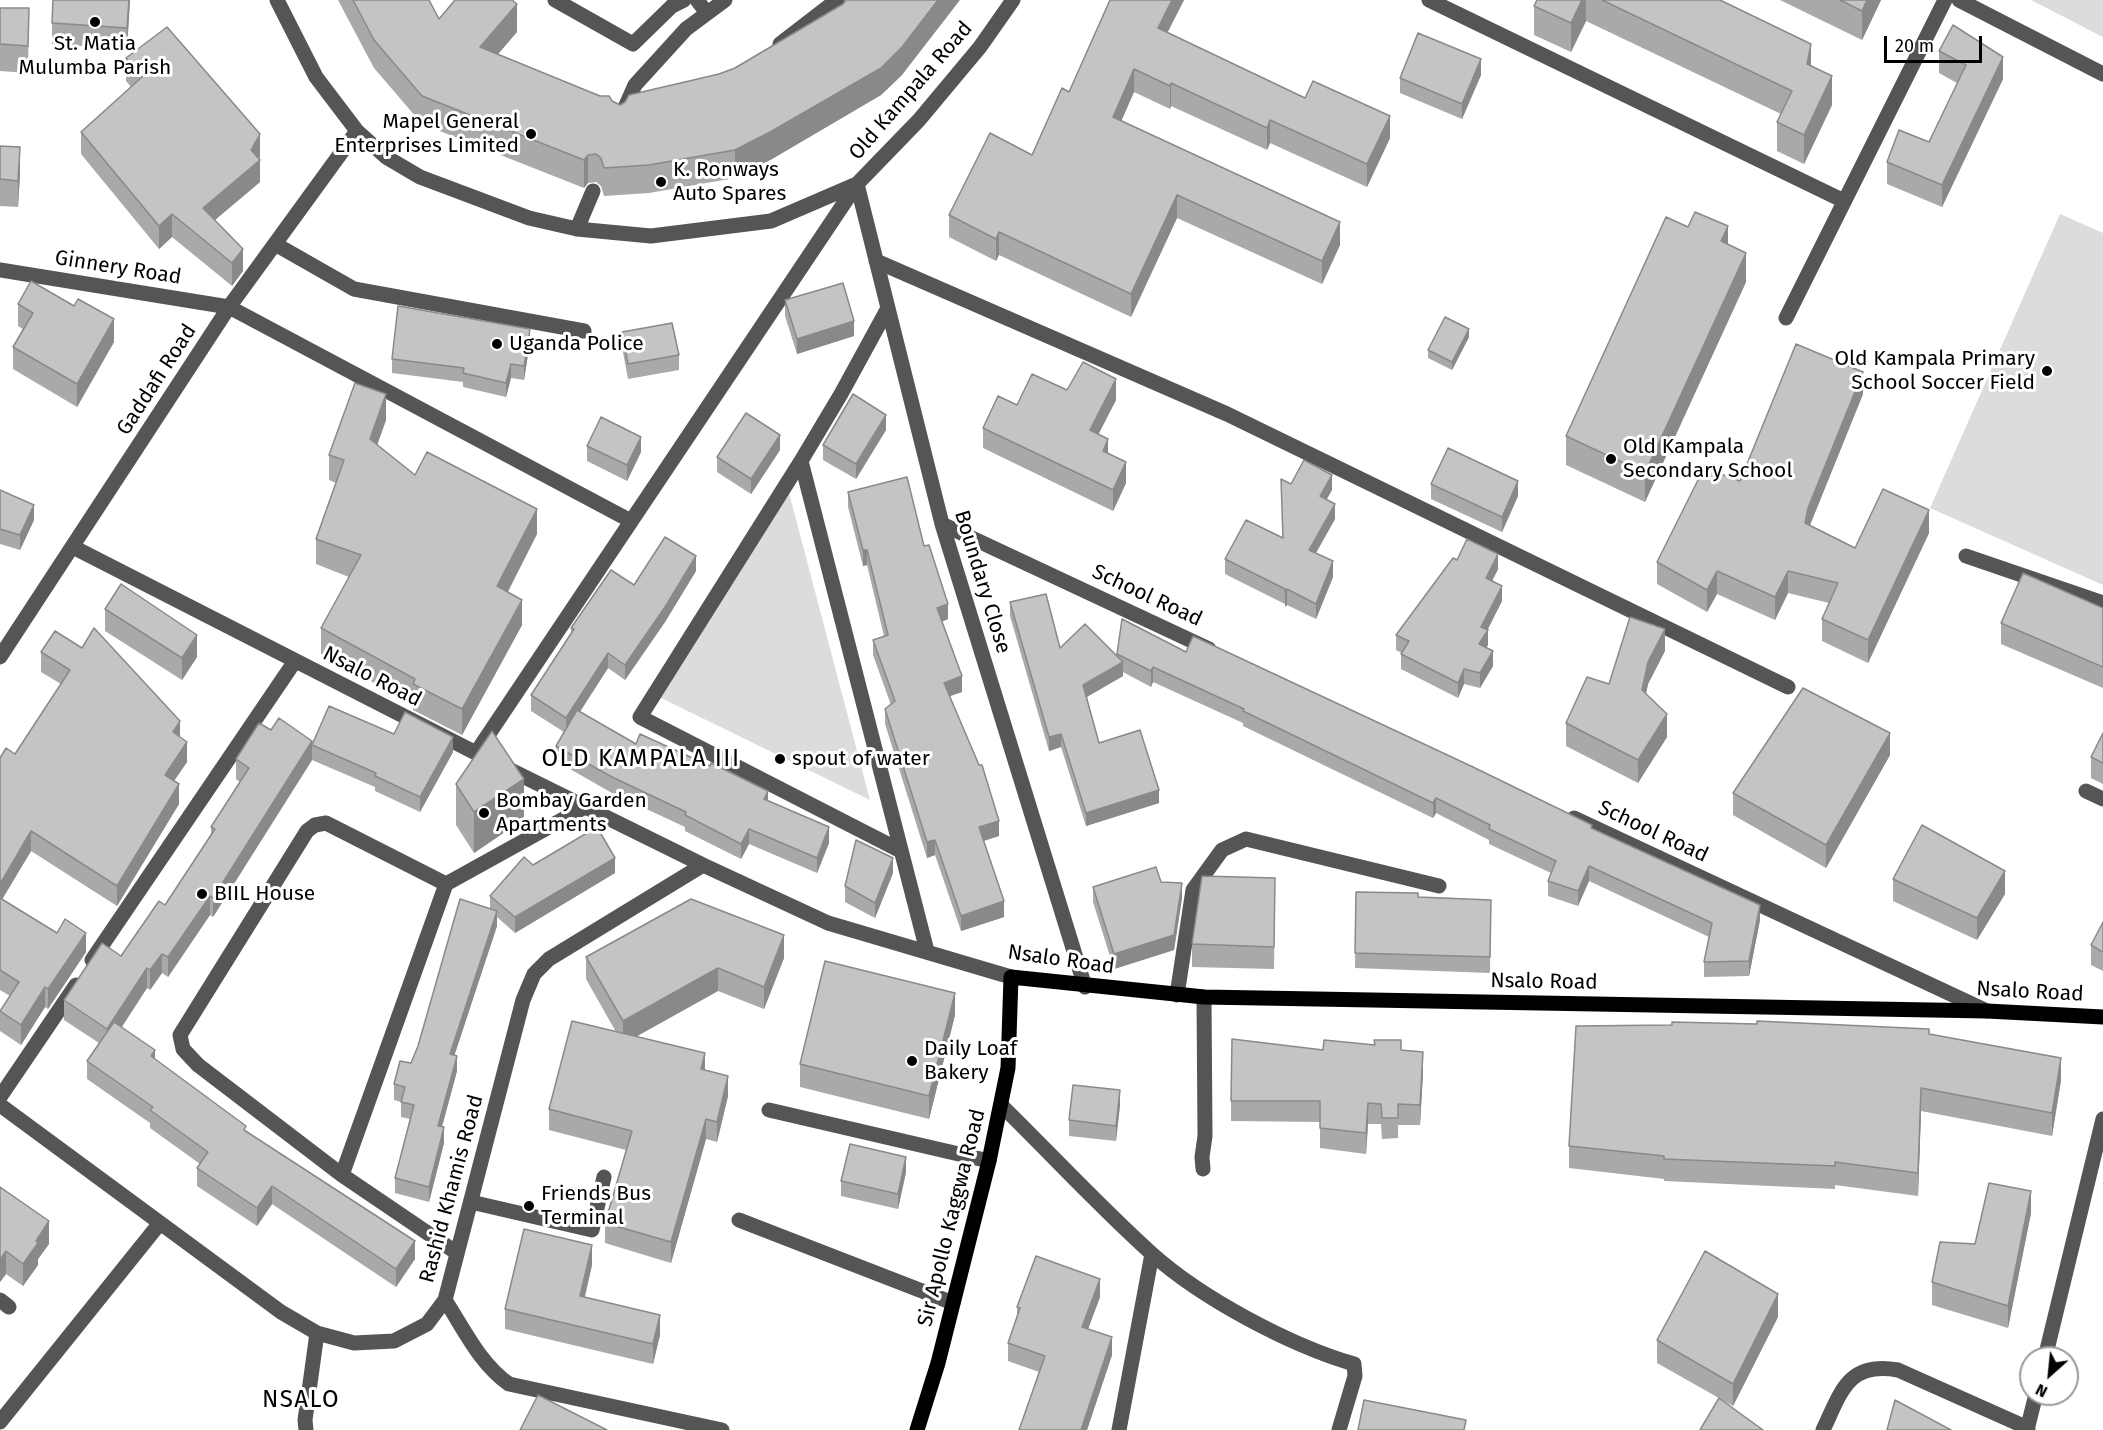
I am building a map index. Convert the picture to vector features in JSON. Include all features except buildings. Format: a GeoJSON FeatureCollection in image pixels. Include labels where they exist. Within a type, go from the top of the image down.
{"type":"FeatureCollection","features":[{"type":"Feature","properties":{"kind":"main road","name":"Nsalo Road"},"geometry":{"type":"LineString","coordinates":[[1011,977],[1085,987],[1204,997],[1987,1011],[2103,1017]]}},
{"type":"Feature","properties":{"kind":"main road","name":"Sir Apollo Kaggwa Road"},"geometry":{"type":"LineString","coordinates":[[917,1430],[953,1303],[1001,1105],[1008,1068],[1011,977]]}},
{"type":"Feature","properties":{"kind":"street","name":"Old Kampala Road"},"geometry":{"type":"LineString","coordinates":[[277,0],[316,76],[357,131],[386,157],[420,177],[529,218],[577,229],[651,236],[771,221],[857,184],[919,120],[980,47],[1013,0]]}},
{"type":"Feature","properties":{"kind":"street"},"geometry":{"type":"LineString","coordinates":[[555,0],[633,44],[672,6],[684,0]]}},
{"type":"Feature","properties":{"kind":"street"},"geometry":{"type":"LineString","coordinates":[[697,0],[706,13]]}},
{"type":"Feature","properties":{"kind":"street"},"geometry":{"type":"LineString","coordinates":[[645,106],[622,116],[635,85],[686,28],[725,0]]}},
{"type":"Feature","properties":{"kind":"street"},"geometry":{"type":"LineString","coordinates":[[765,55],[837,0]]}},
{"type":"Feature","properties":{"kind":"street"},"geometry":{"type":"LineString","coordinates":[[1430,0],[1844,201]]}},
{"type":"Feature","properties":{"kind":"street"},"geometry":{"type":"LineString","coordinates":[[1786,318],[1945,0]]}},
{"type":"Feature","properties":{"kind":"street"},"geometry":{"type":"LineString","coordinates":[[1959,0],[2103,74]]}},
{"type":"Feature","properties":{"kind":"street","name":"Gaddafi Road"},"geometry":{"type":"LineString","coordinates":[[0,657],[229,307],[357,131]]}},
{"type":"Feature","properties":{"kind":"street"},"geometry":{"type":"LineString","coordinates":[[476,753],[857,184]]}},
{"type":"Feature","properties":{"kind":"street","name":"Boundary Close"},"geometry":{"type":"LineString","coordinates":[[857,184],[942,524],[1085,987]]}},
{"type":"Feature","properties":{"kind":"street"},"geometry":{"type":"LineString","coordinates":[[577,229],[593,192]]}},
{"type":"Feature","properties":{"kind":"street"},"geometry":{"type":"LineString","coordinates":[[275,244],[354,289],[584,331]]}},
{"type":"Feature","properties":{"kind":"street"},"geometry":{"type":"LineString","coordinates":[[876,261],[1227,414],[1788,687]]}},
{"type":"Feature","properties":{"kind":"street","name":"Ginnery Road"},"geometry":{"type":"LineString","coordinates":[[0,270],[229,307],[631,521]]}},
{"type":"Feature","properties":{"kind":"street"},"geometry":{"type":"LineString","coordinates":[[888,308],[842,394],[640,717],[901,851]]}},
{"type":"Feature","properties":{"kind":"street"},"geometry":{"type":"LineString","coordinates":[[801,461],[927,951]]}},
{"type":"Feature","properties":{"kind":"street","name":"School Road"},"geometry":{"type":"LineString","coordinates":[[942,524],[1222,655]]}},
{"type":"Feature","properties":{"kind":"street","name":"Nsalo Road"},"geometry":{"type":"LineString","coordinates":[[72,547],[476,753],[703,865],[828,923],[1011,977]]}},
{"type":"Feature","properties":{"kind":"street"},"geometry":{"type":"LineString","coordinates":[[1966,556],[2103,603]]}},
{"type":"Feature","properties":{"kind":"street"},"geometry":{"type":"LineString","coordinates":[[0,1097],[295,661]]}},
{"type":"Feature","properties":{"kind":"street"},"geometry":{"type":"LineString","coordinates":[[2086,791],[2103,799]]}},
{"type":"Feature","properties":{"kind":"street"},"geometry":{"type":"LineString","coordinates":[[342,1175],[446,884],[585,807]]}},
{"type":"Feature","properties":{"kind":"street","name":"School Road"},"geometry":{"type":"LineString","coordinates":[[1556,810],[1987,1011]]}},
{"type":"Feature","properties":{"kind":"street"},"geometry":{"type":"LineString","coordinates":[[446,884],[326,823],[315,825],[307,831],[180,1035],[183,1049],[198,1065],[342,1175],[457,1253]]}},
{"type":"Feature","properties":{"kind":"street"},"geometry":{"type":"LineString","coordinates":[[1177,995],[1193,890],[1222,850],[1246,839],[1439,886]]}},
{"type":"Feature","properties":{"kind":"street","name":"Rashid Khamis Road"},"geometry":{"type":"LineString","coordinates":[[0,1105],[281,1312],[317,1333],[354,1343],[394,1341],[427,1324],[445,1300],[523,1000],[534,974],[549,959],[576,940],[703,865]]}},
{"type":"Feature","properties":{"kind":"street"},"geometry":{"type":"LineString","coordinates":[[1203,1169],[1205,1136],[1204,997]]}},
{"type":"Feature","properties":{"kind":"street"},"geometry":{"type":"LineString","coordinates":[[1001,1105],[1152,1254],[1220,1303],[1314,1352],[1354,1364],[1355,1376],[1339,1430]]}},
{"type":"Feature","properties":{"kind":"street"},"geometry":{"type":"LineString","coordinates":[[769,1110],[989,1161]]}},
{"type":"Feature","properties":{"kind":"street"},"geometry":{"type":"LineString","coordinates":[[2048,1346],[2103,1119]]}},
{"type":"Feature","properties":{"kind":"street"},"geometry":{"type":"LineString","coordinates":[[471,1202],[592,1230],[604,1177]]}},
{"type":"Feature","properties":{"kind":"street"},"geometry":{"type":"LineString","coordinates":[[739,1220],[953,1303]]}},
{"type":"Feature","properties":{"kind":"street"},"geometry":{"type":"LineString","coordinates":[[0,1422],[160,1223]]}},
{"type":"Feature","properties":{"kind":"street"},"geometry":{"type":"LineString","coordinates":[[1119,1430],[1152,1254]]}},
{"type":"Feature","properties":{"kind":"street"},"geometry":{"type":"LineString","coordinates":[[445,1300],[484,1360],[495,1374],[509,1384],[722,1430]]}},
{"type":"Feature","properties":{"kind":"street"},"geometry":{"type":"LineString","coordinates":[[306,1430],[305,1420],[317,1333]]}},
{"type":"Feature","properties":{"kind":"street"},"geometry":{"type":"LineString","coordinates":[[1823,1430],[1850,1378],[1866,1370],[1881,1367],[1898,1370],[2027,1429],[2033,1406]]}},
{"type":"Feature","properties":{"kind":"shaded area"},"geometry":{"type":"Polygon","coordinates":[[[2031,0],[2103,0],[2103,37],[2031,0]]]}},
{"type":"Feature","properties":{"kind":"shaded area","name":"Old Kampala Primary School Soccer Field"},"geometry":{"type":"Polygon","coordinates":[[[2060,214],[2103,233],[2103,585],[1930,508],[2060,214]]]}},
{"type":"Feature","properties":{"kind":"shaded area"},"geometry":{"type":"Polygon","coordinates":[[[788,489],[870,800],[659,697],[788,489]]]}},
{"type":"Feature","properties":{"kind":"place","name":"St. Matia Mulumba Parish"},"geometry":{"type":"Point","coordinates":[95,22]}},
{"type":"Feature","properties":{"kind":"place","name":"Mapel General Enterprises Limited"},"geometry":{"type":"Point","coordinates":[531,134]}},
{"type":"Feature","properties":{"kind":"place","name":"K. Ronways Auto Spares"},"geometry":{"type":"Point","coordinates":[661,182]}},
{"type":"Feature","properties":{"kind":"place","name":"Uganda Police"},"geometry":{"type":"Point","coordinates":[497,344]}},
{"type":"Feature","properties":{"kind":"place","name":"Old Kampala Primary School Soccer Field"},"geometry":{"type":"Point","coordinates":[2047,371]}},
{"type":"Feature","properties":{"kind":"place","name":"Old Kampala Secondary School"},"geometry":{"type":"Point","coordinates":[1611,459]}},
{"type":"Feature","properties":{"kind":"place","name":"spout of water"},"geometry":{"type":"Point","coordinates":[780,759]}},
{"type":"Feature","properties":{"kind":"place","name":"Bombay Garden Apartments"},"geometry":{"type":"Point","coordinates":[484,813]}},
{"type":"Feature","properties":{"kind":"place","name":"BIIL House"},"geometry":{"type":"Point","coordinates":[202,894]}},
{"type":"Feature","properties":{"kind":"place","name":"Daily Loaf Bakery"},"geometry":{"type":"Point","coordinates":[912,1061]}},
{"type":"Feature","properties":{"kind":"place","name":"Friends Bus Terminal"},"geometry":{"type":"Point","coordinates":[529,1206]}},
{"type":"Feature","properties":{"kind":"district","name":"OLD KAMPALA III"},"geometry":{"type":"Point","coordinates":[641,759]}},
{"type":"Feature","properties":{"kind":"district","name":"NSALO"},"geometry":{"type":"Point","coordinates":[301,1400]}}]}
